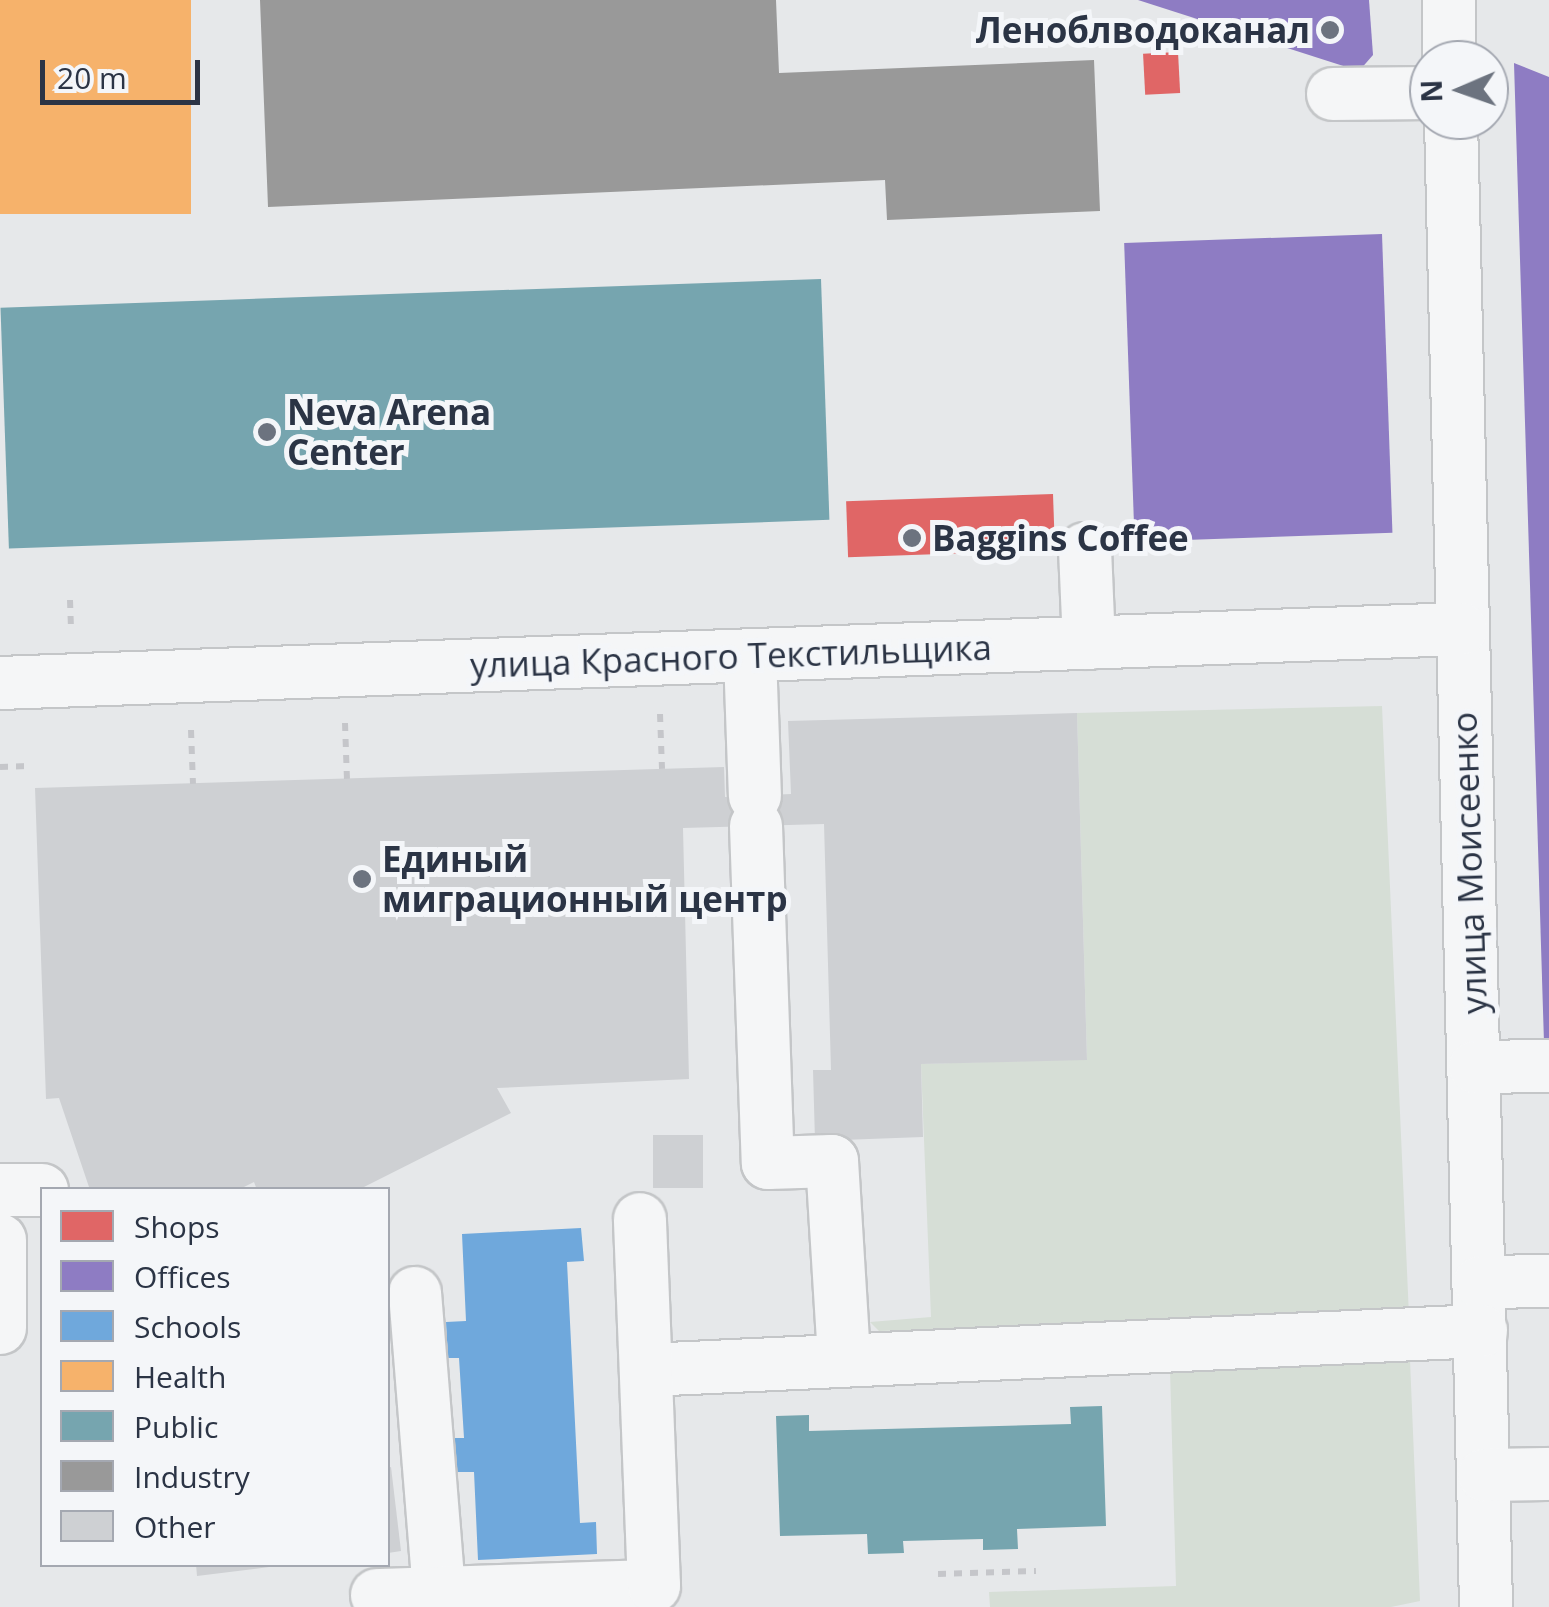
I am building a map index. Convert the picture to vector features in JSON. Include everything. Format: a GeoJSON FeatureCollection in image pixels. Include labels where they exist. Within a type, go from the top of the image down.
{"type":"FeatureCollection","features":[{"type":"Feature","properties":{"kind":"street"},"geometry":{"type":"LineString","coordinates":[[1449,0],[1449,40]]}},
{"type":"Feature","properties":{"kind":"street"},"geometry":{"type":"LineString","coordinates":[[1333,94],[1409,92]]}},
{"type":"Feature","properties":{"kind":"street","name":"улица Моисеенко"},"geometry":{"type":"LineString","coordinates":[[1450,140],[1486,1607]]}},
{"type":"Feature","properties":{"kind":"street"},"geometry":{"type":"LineString","coordinates":[[1085,549],[1089,643]]}},
{"type":"Feature","properties":{"kind":"street","name":"улица Красного Текстильщика"},"geometry":{"type":"LineString","coordinates":[[0,683],[1462,629]]}},
{"type":"Feature","properties":{"kind":"street"},"geometry":{"type":"LineString","coordinates":[[750,655],[768,1162],[832,1161],[844,1360]]}},
{"type":"Feature","properties":{"kind":"street"},"geometry":{"type":"LineString","coordinates":[[1475,1067],[1549,1066]]}},
{"type":"Feature","properties":{"kind":"street"},"geometry":{"type":"LineString","coordinates":[[0,1190],[40,1190]]}},
{"type":"Feature","properties":{"kind":"street"},"geometry":{"type":"LineString","coordinates":[[377,1595],[654,1586],[640,1219]]}},
{"type":"Feature","properties":{"kind":"street"},"geometry":{"type":"LineString","coordinates":[[0,1240],[0,1328]]}},
{"type":"Feature","properties":{"kind":"street"},"geometry":{"type":"LineString","coordinates":[[646,1370],[844,1360],[1480,1306],[1549,1281]]}},
{"type":"Feature","properties":{"kind":"street"},"geometry":{"type":"LineString","coordinates":[[415,1292],[406,1422],[439,1593]]}},
{"type":"Feature","properties":{"kind":"street"},"geometry":{"type":"LineString","coordinates":[[1484,1475],[1549,1474]]}},
{"type":"Feature","properties":{"kind":"path"},"geometry":{"type":"LineString","coordinates":[[660,714],[662,769]]}},
{"type":"Feature","properties":{"kind":"path"},"geometry":{"type":"LineString","coordinates":[[345,724],[348,779]]}},
{"type":"Feature","properties":{"kind":"path"},"geometry":{"type":"LineString","coordinates":[[191,728],[193,784]]}},
{"type":"Feature","properties":{"kind":"path"},"geometry":{"type":"LineString","coordinates":[[0,767],[28,766]]}},
{"type":"Feature","properties":{"kind":"path"},"geometry":{"type":"LineString","coordinates":[[938,1574],[1036,1571]]}},
{"type":"Feature","properties":{"kind":"shaded area"},"geometry":{"type":"Polygon","coordinates":[[[1382,706],[1409,1316],[879,1331],[870,1322],[931,1317],[921,1064],[1087,1059],[1077,713],[1382,706]]]}},
{"type":"Feature","properties":{"kind":"shaded area"},"geometry":{"type":"Polygon","coordinates":[[[1410,1360],[1420,1601],[1391,1607],[990,1607],[989,1592],[1176,1586],[1170,1369],[1410,1360]]]}},
{"type":"Feature","properties":{"kind":"building: Shops"},"geometry":{"type":"Polygon","coordinates":[[[1178,52],[1180,93],[1145,95],[1143,54],[1178,52]]]}},
{"type":"Feature","properties":{"kind":"building: Shops"},"geometry":{"type":"Polygon","coordinates":[[[1053,494],[1055,550],[848,557],[846,501],[1053,494]]]}},
{"type":"Feature","properties":{"kind":"building: Offices"},"geometry":{"type":"Polygon","coordinates":[[[1138,0],[1369,0],[1373,55],[1359,71],[1138,0]]]}},
{"type":"Feature","properties":{"kind":"building: Offices"},"geometry":{"type":"Polygon","coordinates":[[[1514,63],[1549,77],[1549,1043],[1544,1043],[1514,63]]]}},
{"type":"Feature","properties":{"kind":"building: Offices"},"geometry":{"type":"Polygon","coordinates":[[[1382,234],[1392,533],[1135,542],[1124,243],[1382,234]]]}},
{"type":"Feature","properties":{"kind":"building: Schools"},"geometry":{"type":"Polygon","coordinates":[[[581,1228],[584,1261],[567,1262],[580,1523],[596,1522],[597,1554],[478,1560],[474,1472],[453,1472],[451,1438],[464,1438],[459,1358],[448,1358],[446,1322],[466,1321],[462,1234],[581,1228]]]}},
{"type":"Feature","properties":{"kind":"building: Health"},"geometry":{"type":"Polygon","coordinates":[[[0,0],[191,0],[191,214],[0,214],[0,0]]]}},
{"type":"Feature","properties":{"kind":"building: Public"},"geometry":{"type":"Polygon","coordinates":[[[821,279],[829,520],[9,549],[1,308],[821,279]]]}},
{"type":"Feature","properties":{"kind":"building: Public"},"geometry":{"type":"Polygon","coordinates":[[[1102,1406],[1106,1526],[1017,1529],[1018,1549],[983,1550],[983,1539],[903,1541],[904,1553],[868,1554],[867,1534],[780,1536],[776,1416],[809,1415],[809,1431],[1071,1424],[1070,1407],[1102,1406]]]}},
{"type":"Feature","properties":{"kind":"building: Industry"},"geometry":{"type":"Polygon","coordinates":[[[260,0],[776,0],[779,73],[1094,60],[1100,211],[887,220],[885,180],[268,207],[260,0]]]}},
{"type":"Feature","properties":{"kind":"building: Other"},"geometry":{"type":"Polygon","coordinates":[[[1077,713],[1087,1060],[921,1064],[923,1137],[815,1141],[813,1070],[831,1070],[824,824],[683,828],[689,1079],[497,1088],[511,1113],[364,1187],[256,1187],[254,1182],[244,1187],[89,1187],[59,1098],[46,1099],[35,788],[724,767],[725,797],[791,794],[788,721],[1077,713]]]}},
{"type":"Feature","properties":{"kind":"building: Other"},"geometry":{"type":"Polygon","coordinates":[[[653,1135],[703,1135],[703,1188],[653,1188],[653,1135]]]}},
{"type":"Feature","properties":{"kind":"building: Other"},"geometry":{"type":"Polygon","coordinates":[[[390,1467],[401,1551],[390,1553],[390,1467]]]}},
{"type":"Feature","properties":{"kind":"building: Other"},"geometry":{"type":"Polygon","coordinates":[[[196,1567],[269,1567],[197,1576],[196,1567]]]}},
{"type":"Feature","properties":{"kind":"place","name":"Леноблводоканал"},"geometry":{"type":"Point","coordinates":[1330,30]}},
{"type":"Feature","properties":{"kind":"place","name":"Neva Arena Center"},"geometry":{"type":"Point","coordinates":[267,432]}},
{"type":"Feature","properties":{"kind":"place","name":"Baggins Coffee"},"geometry":{"type":"Point","coordinates":[912,538]}},
{"type":"Feature","properties":{"kind":"place","name":"Единый миграционный центр"},"geometry":{"type":"Point","coordinates":[362,879]}}]}
